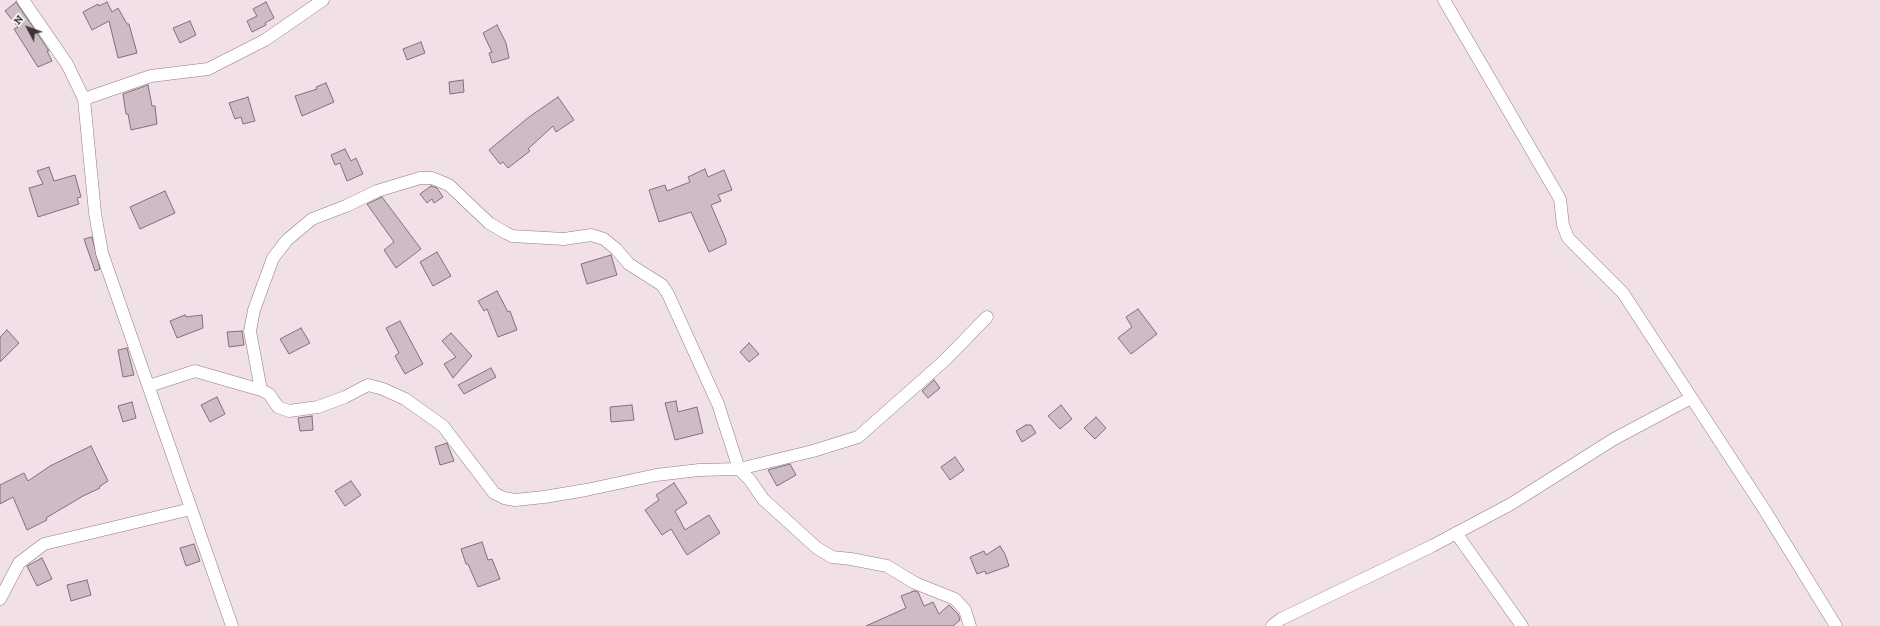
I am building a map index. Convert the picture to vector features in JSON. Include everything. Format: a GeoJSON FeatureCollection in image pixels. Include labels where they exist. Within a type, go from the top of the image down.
{"type":"FeatureCollection","features":[{"type":"Feature","properties":{"kind":"street"},"geometry":{"type":"LineString","coordinates":[[22,0],[67,64],[84,99],[95,213],[102,253],[232,626]]}},
{"type":"Feature","properties":{"kind":"street"},"geometry":{"type":"LineString","coordinates":[[84,99],[151,76],[208,69],[265,40],[323,0]]}},
{"type":"Feature","properties":{"kind":"street"},"geometry":{"type":"LineString","coordinates":[[1444,0],[1560,199],[1563,225],[1568,238],[1623,293],[1764,509],[1836,626]]}},
{"type":"Feature","properties":{"kind":"street"},"geometry":{"type":"LineString","coordinates":[[261,390],[250,331],[254,310],[273,258],[287,240],[312,219],[346,206],[377,191],[420,178],[432,178],[449,185],[489,223],[512,236],[564,239],[592,235],[604,239],[616,249],[629,264],[662,285],[668,294],[718,404],[739,469],[750,480],[763,499],[817,548],[832,557],[887,566],[915,583],[955,599],[966,610],[970,626]]}},
{"type":"Feature","properties":{"kind":"street"},"geometry":{"type":"LineString","coordinates":[[149,386],[195,371],[261,390],[269,394],[278,407],[289,411],[318,407],[346,397],[368,385],[383,389],[405,399],[443,426],[494,493],[504,498],[515,500],[544,498],[656,475],[699,470],[739,469],[812,451],[858,437],[944,361],[986,317]]}},
{"type":"Feature","properties":{"kind":"street"},"geometry":{"type":"LineString","coordinates":[[1272,626],[1281,619],[1456,533],[1510,504],[1614,439],[1691,398]]}},
{"type":"Feature","properties":{"kind":"street"},"geometry":{"type":"LineString","coordinates":[[0,599],[19,563],[44,544],[191,509]]}},
{"type":"Feature","properties":{"kind":"street"},"geometry":{"type":"LineString","coordinates":[[1456,533],[1522,626]]}},
{"type":"Feature","properties":{"kind":"building"},"geometry":{"type":"Polygon","coordinates":[[[16,2],[49,51],[47,51],[52,61],[38,67],[14,29],[18,27],[5,11],[16,2]]]}},
{"type":"Feature","properties":{"kind":"building"},"geometry":{"type":"Polygon","coordinates":[[[107,2],[112,12],[118,8],[127,24],[129,24],[137,53],[118,58],[109,21],[92,30],[83,12],[98,4],[99,6],[107,2]]]}},
{"type":"Feature","properties":{"kind":"building"},"geometry":{"type":"Polygon","coordinates":[[[266,2],[274,18],[265,23],[266,25],[252,32],[247,21],[257,16],[253,9],[266,2]]]}},
{"type":"Feature","properties":{"kind":"building"},"geometry":{"type":"Polygon","coordinates":[[[190,21],[196,35],[180,43],[173,28],[190,21]]]}},
{"type":"Feature","properties":{"kind":"building"},"geometry":{"type":"Polygon","coordinates":[[[497,25],[506,43],[509,58],[492,63],[489,53],[492,52],[483,33],[497,25]]]}},
{"type":"Feature","properties":{"kind":"building"},"geometry":{"type":"Polygon","coordinates":[[[421,42],[425,53],[407,60],[403,49],[421,42]]]}},
{"type":"Feature","properties":{"kind":"building"},"geometry":{"type":"Polygon","coordinates":[[[463,80],[464,92],[450,94],[449,82],[463,80]]]}},
{"type":"Feature","properties":{"kind":"building"},"geometry":{"type":"Polygon","coordinates":[[[326,83],[334,102],[302,116],[295,96],[317,89],[316,87],[326,83]]]}},
{"type":"Feature","properties":{"kind":"building"},"geometry":{"type":"Polygon","coordinates":[[[148,85],[152,106],[155,106],[157,124],[131,130],[128,114],[126,114],[123,94],[148,85]]]}},
{"type":"Feature","properties":{"kind":"building"},"geometry":{"type":"Polygon","coordinates":[[[248,97],[255,121],[243,124],[241,117],[235,119],[229,103],[248,97]]]}},
{"type":"Feature","properties":{"kind":"building"},"geometry":{"type":"Polygon","coordinates":[[[558,97],[574,120],[556,132],[553,126],[528,149],[530,151],[508,168],[503,162],[500,164],[489,150],[529,117],[558,97]]]}},
{"type":"Feature","properties":{"kind":"building"},"geometry":{"type":"Polygon","coordinates":[[[345,149],[351,161],[356,158],[363,174],[347,181],[340,163],[335,165],[331,155],[345,149]]]}},
{"type":"Feature","properties":{"kind":"building"},"geometry":{"type":"Polygon","coordinates":[[[49,167],[54,181],[75,175],[81,197],[77,198],[79,204],[38,217],[29,188],[43,184],[37,171],[49,167]]]}},
{"type":"Feature","properties":{"kind":"building"},"geometry":{"type":"Polygon","coordinates":[[[705,169],[708,177],[724,170],[732,190],[718,195],[721,201],[711,205],[726,240],[726,244],[709,252],[691,212],[659,222],[649,190],[665,185],[667,191],[690,182],[688,177],[705,169]]]}},
{"type":"Feature","properties":{"kind":"building"},"geometry":{"type":"Polygon","coordinates":[[[431,186],[437,188],[443,197],[434,203],[432,199],[427,203],[420,194],[431,186]]]}},
{"type":"Feature","properties":{"kind":"building"},"geometry":{"type":"Polygon","coordinates":[[[165,191],[175,213],[140,229],[130,207],[165,191]]]}},
{"type":"Feature","properties":{"kind":"building"},"geometry":{"type":"Polygon","coordinates":[[[382,197],[421,249],[396,268],[384,250],[394,242],[367,204],[382,197]]]}},
{"type":"Feature","properties":{"kind":"building"},"geometry":{"type":"Polygon","coordinates":[[[92,237],[100,269],[95,271],[84,239],[92,237]]]}},
{"type":"Feature","properties":{"kind":"building"},"geometry":{"type":"Polygon","coordinates":[[[437,252],[451,276],[433,286],[420,262],[437,252]]]}},
{"type":"Feature","properties":{"kind":"building"},"geometry":{"type":"Polygon","coordinates":[[[611,255],[617,275],[587,284],[581,264],[611,255]]]}},
{"type":"Feature","properties":{"kind":"building"},"geometry":{"type":"Polygon","coordinates":[[[497,291],[508,312],[510,311],[517,330],[498,337],[487,309],[484,311],[478,301],[497,291]]]}},
{"type":"Feature","properties":{"kind":"building"},"geometry":{"type":"Polygon","coordinates":[[[1138,309],[1157,334],[1131,354],[1118,338],[1132,327],[1126,317],[1138,309]]]}},
{"type":"Feature","properties":{"kind":"building"},"geometry":{"type":"Polygon","coordinates":[[[185,315],[186,317],[202,315],[203,328],[177,338],[170,321],[185,315]]]}},
{"type":"Feature","properties":{"kind":"building"},"geometry":{"type":"Polygon","coordinates":[[[400,321],[423,364],[405,374],[395,356],[399,353],[386,328],[400,321]]]}},
{"type":"Feature","properties":{"kind":"building"},"geometry":{"type":"Polygon","coordinates":[[[301,328],[310,343],[289,354],[280,339],[301,328]]]}},
{"type":"Feature","properties":{"kind":"building"},"geometry":{"type":"Polygon","coordinates":[[[7,330],[19,343],[0,362],[0,337],[7,330]]]}},
{"type":"Feature","properties":{"kind":"building"},"geometry":{"type":"Polygon","coordinates":[[[242,331],[244,345],[229,347],[227,332],[242,331]]]}},
{"type":"Feature","properties":{"kind":"building"},"geometry":{"type":"Polygon","coordinates":[[[451,333],[472,356],[453,378],[444,364],[456,357],[442,341],[451,333]]]}},
{"type":"Feature","properties":{"kind":"building"},"geometry":{"type":"Polygon","coordinates":[[[749,343],[759,354],[749,362],[740,352],[749,343]]]}},
{"type":"Feature","properties":{"kind":"building"},"geometry":{"type":"Polygon","coordinates":[[[127,348],[134,375],[123,377],[118,350],[127,348]]]}},
{"type":"Feature","properties":{"kind":"building"},"geometry":{"type":"Polygon","coordinates":[[[491,368],[496,377],[464,394],[458,385],[491,368]]]}},
{"type":"Feature","properties":{"kind":"building"},"geometry":{"type":"Polygon","coordinates":[[[934,380],[940,388],[928,398],[922,391],[934,380]]]}},
{"type":"Feature","properties":{"kind":"building"},"geometry":{"type":"Polygon","coordinates":[[[217,397],[225,414],[210,422],[201,405],[217,397]]]}},
{"type":"Feature","properties":{"kind":"building"},"geometry":{"type":"Polygon","coordinates":[[[676,401],[678,412],[697,407],[703,433],[675,440],[665,403],[676,401]]]}},
{"type":"Feature","properties":{"kind":"building"},"geometry":{"type":"Polygon","coordinates":[[[132,402],[136,418],[123,422],[118,406],[132,402]]]}},
{"type":"Feature","properties":{"kind":"building"},"geometry":{"type":"Polygon","coordinates":[[[632,405],[634,420],[611,422],[610,407],[632,405]]]}},
{"type":"Feature","properties":{"kind":"building"},"geometry":{"type":"Polygon","coordinates":[[[1061,405],[1072,419],[1060,429],[1048,416],[1061,405]]]}},
{"type":"Feature","properties":{"kind":"building"},"geometry":{"type":"Polygon","coordinates":[[[312,416],[313,430],[300,431],[298,418],[312,416]]]}},
{"type":"Feature","properties":{"kind":"building"},"geometry":{"type":"Polygon","coordinates":[[[1096,417],[1106,428],[1095,439],[1084,428],[1096,417]]]}},
{"type":"Feature","properties":{"kind":"building"},"geometry":{"type":"Polygon","coordinates":[[[1026,425],[1031,425],[1036,433],[1022,442],[1016,431],[1026,425]]]}},
{"type":"Feature","properties":{"kind":"building"},"geometry":{"type":"Polygon","coordinates":[[[447,443],[454,461],[440,465],[435,447],[447,443]]]}},
{"type":"Feature","properties":{"kind":"building"},"geometry":{"type":"Polygon","coordinates":[[[91,446],[108,481],[99,487],[100,488],[83,496],[46,518],[47,520],[27,530],[13,497],[0,504],[0,485],[24,473],[28,481],[50,466],[91,446]]]}},
{"type":"Feature","properties":{"kind":"building"},"geometry":{"type":"Polygon","coordinates":[[[955,457],[964,470],[950,480],[941,467],[955,457]]]}},
{"type":"Feature","properties":{"kind":"building"},"geometry":{"type":"Polygon","coordinates":[[[790,464],[796,475],[777,486],[768,470],[790,464]]]}},
{"type":"Feature","properties":{"kind":"building"},"geometry":{"type":"Polygon","coordinates":[[[351,481],[361,495],[345,506],[335,491],[351,481]]]}},
{"type":"Feature","properties":{"kind":"building"},"geometry":{"type":"Polygon","coordinates":[[[674,483],[687,503],[675,511],[685,530],[709,515],[720,533],[687,555],[671,529],[662,535],[645,510],[659,500],[656,495],[674,483]]]}},
{"type":"Feature","properties":{"kind":"building"},"geometry":{"type":"Polygon","coordinates":[[[482,542],[488,560],[492,559],[500,579],[478,587],[468,564],[466,564],[461,549],[482,542]]]}},
{"type":"Feature","properties":{"kind":"building"},"geometry":{"type":"Polygon","coordinates":[[[194,544],[200,561],[186,566],[180,548],[194,544]]]}},
{"type":"Feature","properties":{"kind":"building"},"geometry":{"type":"Polygon","coordinates":[[[1000,546],[1005,554],[1009,566],[986,574],[985,571],[977,574],[970,557],[984,551],[986,555],[1000,546]]]}},
{"type":"Feature","properties":{"kind":"building"},"geometry":{"type":"Polygon","coordinates":[[[42,558],[52,579],[37,586],[27,566],[42,558]]]}},
{"type":"Feature","properties":{"kind":"building"},"geometry":{"type":"Polygon","coordinates":[[[87,580],[91,595],[71,601],[67,585],[87,580]]]}},
{"type":"Feature","properties":{"kind":"building"},"geometry":{"type":"Polygon","coordinates":[[[914,591],[918,592],[924,606],[933,602],[939,614],[949,605],[958,614],[960,620],[953,626],[866,626],[906,608],[901,596],[914,591]]]}}]}
